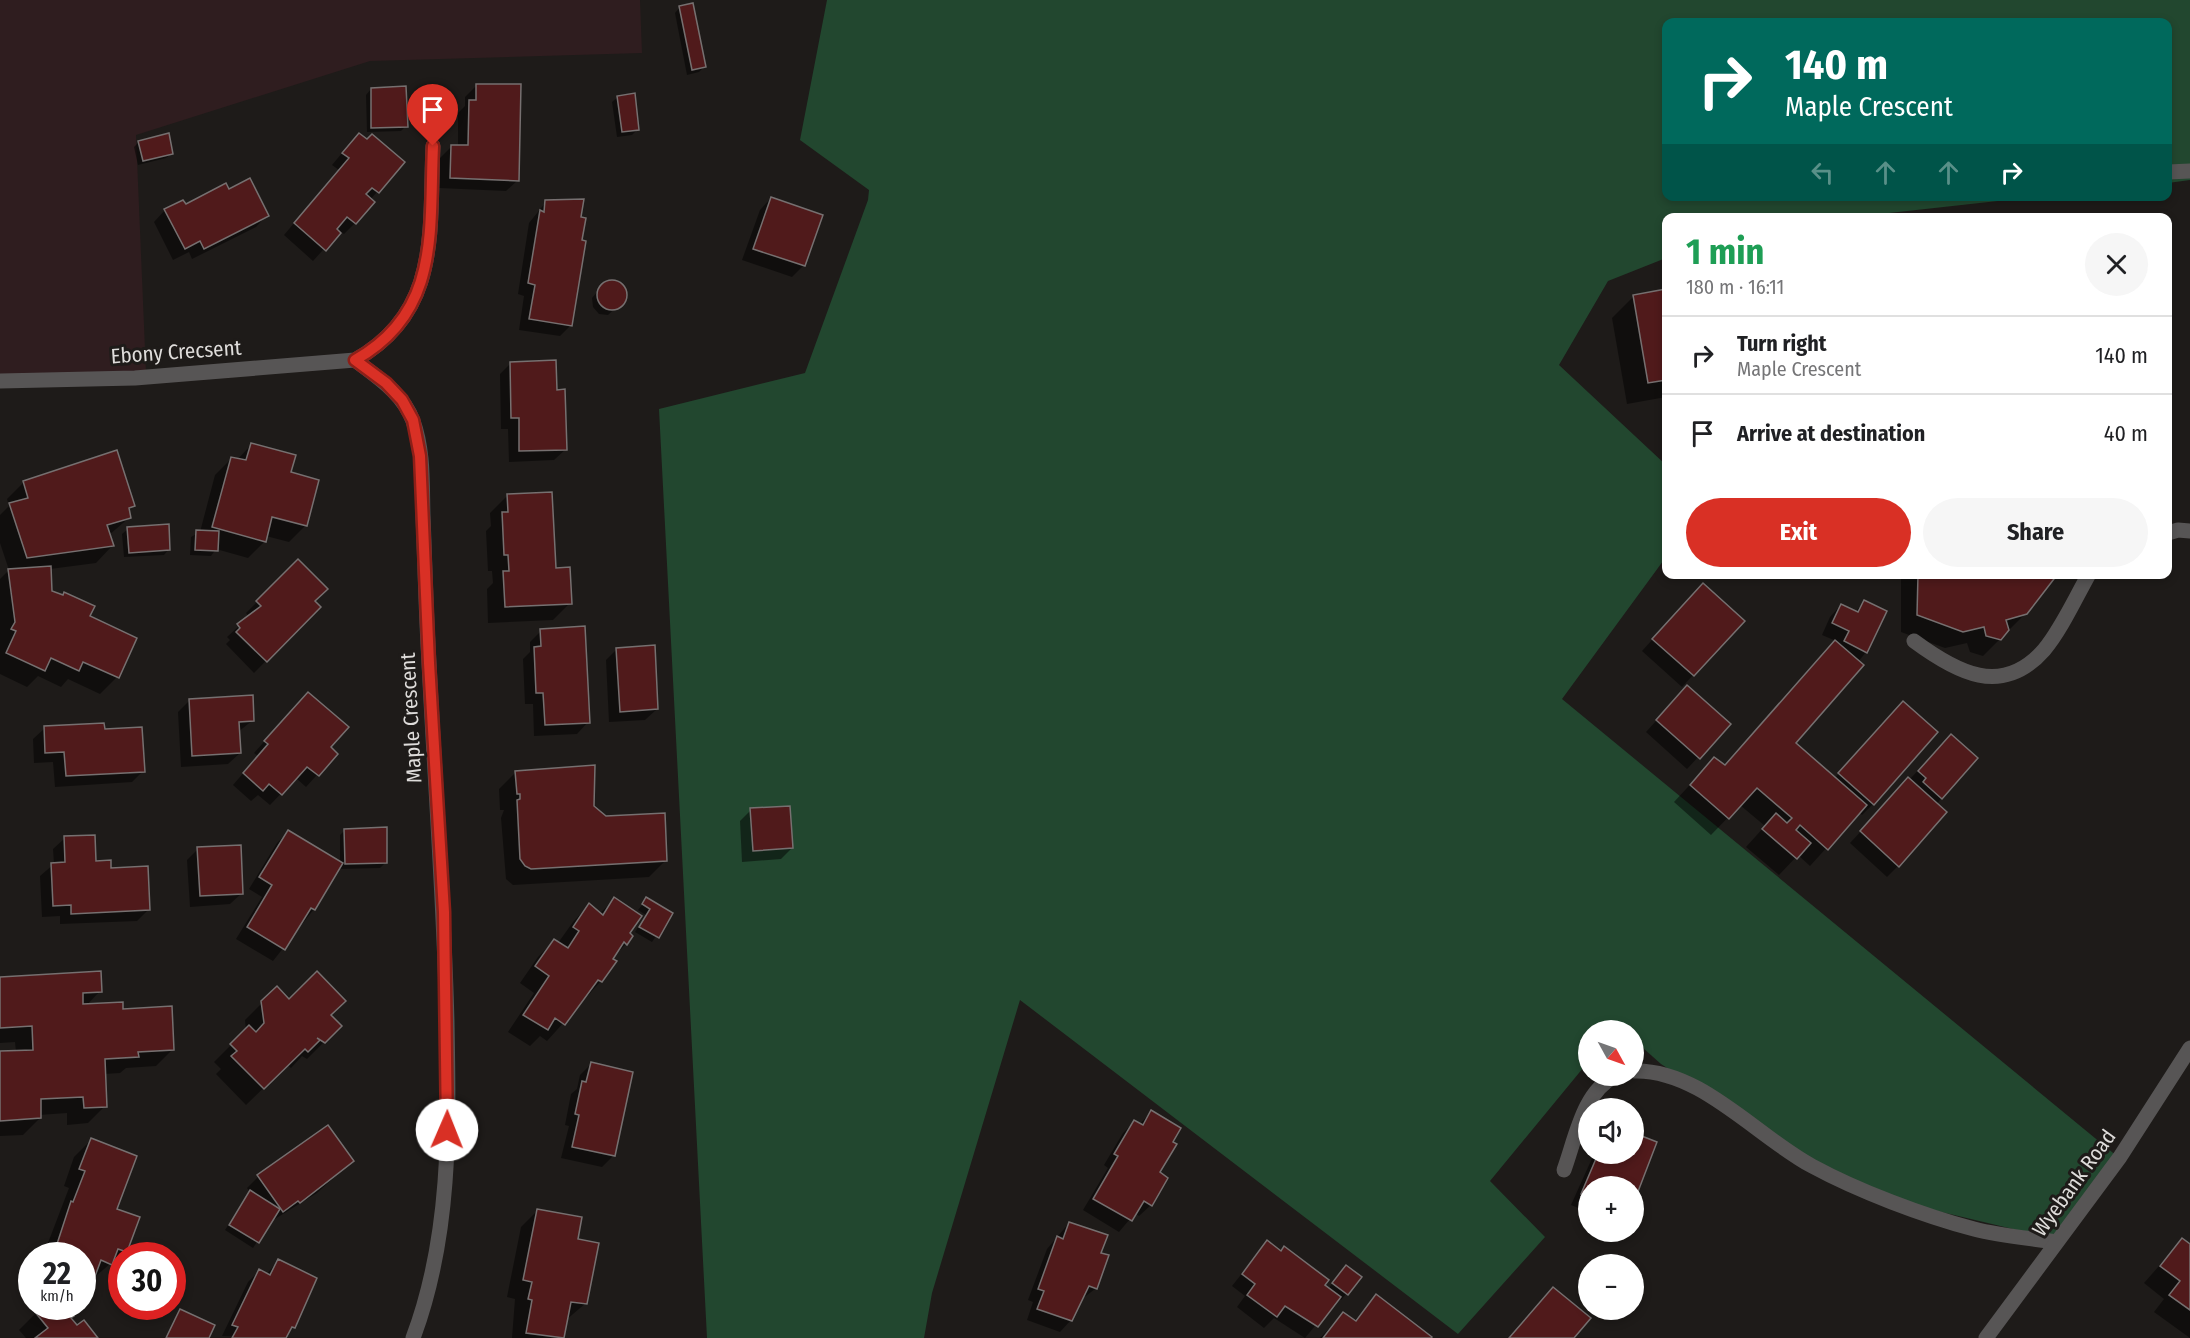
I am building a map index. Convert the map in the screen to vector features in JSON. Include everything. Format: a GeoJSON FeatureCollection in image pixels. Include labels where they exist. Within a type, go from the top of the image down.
{"type":"FeatureCollection","features":[{"type":"Feature","properties":{"kind":"street"},"geometry":{"type":"LineString","coordinates":[[355,360],[374,349],[391,333],[418,296],[427,259],[433,146]]}},
{"type":"Feature","properties":{"kind":"street"},"geometry":{"type":"LineString","coordinates":[[2172,172],[2190,171]]}},
{"type":"Feature","properties":{"kind":"street","name":"Ebony Crecsent"},"geometry":{"type":"LineString","coordinates":[[0,381],[135,378],[355,360]]}},
{"type":"Feature","properties":{"kind":"street","name":"Maple Crescent"},"geometry":{"type":"LineString","coordinates":[[355,360],[386,383],[402,400],[413,420],[422,471],[429,663],[444,912],[448,1085],[445,1197],[438,1246],[413,1338]]}},
{"type":"Feature","properties":{"kind":"street"},"geometry":{"type":"LineString","coordinates":[[2172,532],[2190,531]]}},
{"type":"Feature","properties":{"kind":"street"},"geometry":{"type":"LineString","coordinates":[[1914,641],[1945,664],[1978,677],[2014,673],[2044,650],[2087,579]]}},
{"type":"Feature","properties":{"kind":"street","name":"Wyebank Road"},"geometry":{"type":"LineString","coordinates":[[1986,1338],[2120,1157],[2190,1048]]}},
{"type":"Feature","properties":{"kind":"street"},"geometry":{"type":"LineString","coordinates":[[1644,1072],[1668,1074],[1701,1090],[1810,1165],[1858,1188],[1975,1230],[2056,1242]]}},
{"type":"Feature","properties":{"kind":"street"},"geometry":{"type":"LineString","coordinates":[[1564,1170],[1590,1098],[1601,1086]]}},
{"type":"Feature","properties":{"kind":"shaded area"},"geometry":{"type":"Polygon","coordinates":[[[0,0],[640,0],[642,53],[370,61],[136,135],[146,373],[0,379],[0,0]]]}},
{"type":"Feature","properties":{"kind":"green space"},"geometry":{"type":"Polygon","coordinates":[[[827,0],[2190,0],[2190,180],[2172,182],[2172,18],[1662,18],[1662,201],[1998,201],[1889,213],[1662,213],[1662,260],[1608,281],[1559,365],[1662,461],[1662,562],[1562,699],[2118,1157],[2055,1239],[1912,1205],[1808,1160],[1661,1064],[1644,1049],[1644,1020],[1578,1020],[1578,1074],[1490,1181],[1545,1237],[1458,1334],[1020,1000],[932,1293],[924,1338],[707,1338],[659,409],[805,373],[868,200],[869,190],[800,140],[827,0]]]}},
{"type":"Feature","properties":{"kind":"building"},"geometry":{"type":"Polygon","coordinates":[[[693,3],[706,67],[692,70],[679,6],[693,3]]]}},
{"type":"Feature","properties":{"kind":"building"},"geometry":{"type":"Polygon","coordinates":[[[476,84],[521,84],[519,181],[450,178],[451,145],[468,145],[469,100],[476,100],[476,84]]]}},
{"type":"Feature","properties":{"kind":"building"},"geometry":{"type":"Polygon","coordinates":[[[406,86],[408,127],[371,128],[371,88],[406,86]]]}},
{"type":"Feature","properties":{"kind":"building"},"geometry":{"type":"Polygon","coordinates":[[[635,93],[639,130],[622,132],[617,96],[635,93]]]}},
{"type":"Feature","properties":{"kind":"building"},"geometry":{"type":"Polygon","coordinates":[[[169,133],[173,154],[143,161],[138,141],[169,133]]]}},
{"type":"Feature","properties":{"kind":"building"},"geometry":{"type":"Polygon","coordinates":[[[359,133],[367,139],[372,134],[405,162],[379,193],[372,188],[366,194],[375,202],[356,224],[347,217],[337,229],[341,233],[326,251],[294,223],[349,158],[342,153],[359,133]]]}},
{"type":"Feature","properties":{"kind":"building"},"geometry":{"type":"Polygon","coordinates":[[[250,178],[269,216],[204,249],[200,241],[185,249],[164,209],[183,200],[186,204],[226,183],[229,189],[250,178]]]}},
{"type":"Feature","properties":{"kind":"building"},"geometry":{"type":"Polygon","coordinates":[[[771,197],[823,215],[805,266],[753,249],[771,197]]]}},
{"type":"Feature","properties":{"kind":"building"},"geometry":{"type":"Polygon","coordinates":[[[584,199],[581,217],[586,218],[582,240],[586,241],[572,326],[529,319],[535,285],[528,283],[540,210],[544,212],[545,200],[584,199]]]}},
{"type":"Feature","properties":{"kind":"building"},"geometry":{"type":"Polygon","coordinates":[[[612,280],[623,284],[627,295],[623,306],[612,310],[601,306],[597,295],[601,284],[612,280]]]}},
{"type":"Feature","properties":{"kind":"building"},"geometry":{"type":"Polygon","coordinates":[[[1662,290],[1662,381],[1648,383],[1633,295],[1662,290]]]}},
{"type":"Feature","properties":{"kind":"building"},"geometry":{"type":"Polygon","coordinates":[[[556,360],[557,390],[565,389],[567,450],[519,451],[519,418],[511,418],[510,362],[556,360]]]}},
{"type":"Feature","properties":{"kind":"building"},"geometry":{"type":"Polygon","coordinates":[[[251,443],[296,455],[291,472],[319,480],[307,526],[272,517],[266,542],[212,527],[231,457],[246,460],[251,443]]]}},
{"type":"Feature","properties":{"kind":"building"},"geometry":{"type":"Polygon","coordinates":[[[117,450],[135,506],[129,508],[131,518],[107,525],[114,546],[27,558],[9,503],[28,498],[23,481],[117,450]]]}},
{"type":"Feature","properties":{"kind":"building"},"geometry":{"type":"Polygon","coordinates":[[[552,492],[556,568],[570,567],[572,604],[505,607],[503,571],[509,571],[508,555],[504,555],[502,512],[508,512],[507,494],[552,492]]]}},
{"type":"Feature","properties":{"kind":"building"},"geometry":{"type":"Polygon","coordinates":[[[169,524],[170,550],[129,553],[127,527],[169,524]]]}},
{"type":"Feature","properties":{"kind":"building"},"geometry":{"type":"Polygon","coordinates":[[[196,530],[219,531],[218,551],[195,550],[196,530]]]}},
{"type":"Feature","properties":{"kind":"building"},"geometry":{"type":"Polygon","coordinates":[[[298,559],[328,589],[315,601],[321,607],[267,662],[236,632],[240,628],[237,624],[261,606],[256,601],[298,559]]]}},
{"type":"Feature","properties":{"kind":"building"},"geometry":{"type":"Polygon","coordinates":[[[51,566],[52,591],[63,595],[64,592],[95,606],[90,616],[137,638],[119,678],[83,662],[79,671],[51,658],[45,671],[6,653],[16,631],[11,629],[15,622],[8,569],[51,566]]]}},
{"type":"Feature","properties":{"kind":"building"},"geometry":{"type":"Polygon","coordinates":[[[1918,579],[2054,579],[2027,614],[2006,620],[2009,630],[2001,640],[1986,636],[1984,627],[1963,632],[1917,615],[1918,579]]]}},
{"type":"Feature","properties":{"kind":"building"},"geometry":{"type":"Polygon","coordinates":[[[1703,583],[1745,621],[1694,676],[1652,639],[1703,583]]]}},
{"type":"Feature","properties":{"kind":"building"},"geometry":{"type":"Polygon","coordinates":[[[1864,600],[1887,611],[1867,653],[1844,641],[1849,631],[1832,623],[1841,604],[1858,612],[1864,600]]]}},
{"type":"Feature","properties":{"kind":"building"},"geometry":{"type":"Polygon","coordinates":[[[585,626],[590,723],[545,725],[543,693],[536,693],[534,647],[541,646],[540,629],[585,626]]]}},
{"type":"Feature","properties":{"kind":"building"},"geometry":{"type":"Polygon","coordinates":[[[1835,640],[1864,665],[1796,743],[1867,805],[1828,850],[1800,825],[1796,830],[1811,843],[1797,859],[1762,829],[1776,813],[1787,823],[1792,818],[1757,788],[1729,819],[1690,785],[1714,757],[1725,765],[1835,640]]]}},
{"type":"Feature","properties":{"kind":"building"},"geometry":{"type":"Polygon","coordinates":[[[655,645],[658,709],[620,712],[616,648],[655,645]]]}},
{"type":"Feature","properties":{"kind":"building"},"geometry":{"type":"Polygon","coordinates":[[[1687,685],[1731,724],[1700,759],[1656,720],[1687,685]]]}},
{"type":"Feature","properties":{"kind":"building"},"geometry":{"type":"Polygon","coordinates":[[[308,692],[349,727],[331,747],[338,754],[319,776],[307,767],[282,795],[269,784],[263,791],[243,773],[268,744],[264,741],[308,692]]]}},
{"type":"Feature","properties":{"kind":"building"},"geometry":{"type":"Polygon","coordinates":[[[253,695],[254,721],[239,722],[241,753],[192,756],[189,699],[253,695]]]}},
{"type":"Feature","properties":{"kind":"building"},"geometry":{"type":"Polygon","coordinates":[[[1903,701],[1938,732],[1874,805],[1838,773],[1903,701]]]}},
{"type":"Feature","properties":{"kind":"building"},"geometry":{"type":"Polygon","coordinates":[[[104,723],[105,729],[142,727],[145,772],[66,776],[64,752],[45,753],[44,726],[104,723]]]}},
{"type":"Feature","properties":{"kind":"building"},"geometry":{"type":"Polygon","coordinates":[[[1951,734],[1978,758],[1942,799],[1923,782],[1926,778],[1918,771],[1951,734]]]}},
{"type":"Feature","properties":{"kind":"building"},"geometry":{"type":"Polygon","coordinates":[[[595,765],[594,806],[606,816],[665,813],[667,861],[531,869],[525,866],[520,859],[517,800],[520,799],[520,794],[517,794],[515,771],[595,765]]]}},
{"type":"Feature","properties":{"kind":"building"},"geometry":{"type":"Polygon","coordinates":[[[1908,777],[1947,812],[1899,867],[1860,831],[1908,777]]]}},
{"type":"Feature","properties":{"kind":"building"},"geometry":{"type":"Polygon","coordinates":[[[790,806],[793,848],[753,851],[750,808],[790,806]]]}},
{"type":"Feature","properties":{"kind":"building"},"geometry":{"type":"Polygon","coordinates":[[[387,827],[387,863],[345,864],[344,829],[387,827]]]}},
{"type":"Feature","properties":{"kind":"building"},"geometry":{"type":"Polygon","coordinates":[[[288,830],[343,863],[315,910],[311,908],[285,950],[247,927],[272,885],[259,877],[288,830]]]}},
{"type":"Feature","properties":{"kind":"building"},"geometry":{"type":"Polygon","coordinates":[[[95,835],[96,861],[111,860],[111,868],[148,866],[150,910],[71,914],[71,905],[53,906],[51,863],[65,862],[64,836],[95,835]]]}},
{"type":"Feature","properties":{"kind":"building"},"geometry":{"type":"Polygon","coordinates":[[[241,845],[243,894],[200,896],[197,847],[241,845]]]}},
{"type":"Feature","properties":{"kind":"building"},"geometry":{"type":"Polygon","coordinates":[[[614,897],[642,916],[630,933],[633,936],[627,945],[624,942],[613,959],[617,961],[602,982],[598,980],[565,1025],[555,1018],[548,1030],[523,1015],[549,976],[535,966],[554,939],[568,948],[579,931],[573,927],[589,903],[603,915],[614,897]]]}},
{"type":"Feature","properties":{"kind":"building"},"geometry":{"type":"Polygon","coordinates":[[[646,897],[673,913],[659,938],[639,927],[650,909],[642,904],[646,897]]]}},
{"type":"Feature","properties":{"kind":"building"},"geometry":{"type":"Polygon","coordinates":[[[101,971],[102,992],[83,993],[83,1004],[123,1002],[123,1009],[172,1006],[174,1050],[138,1052],[139,1057],[105,1059],[107,1107],[84,1108],[83,1097],[41,1099],[41,1118],[0,1121],[0,1051],[33,1050],[32,1026],[0,1028],[0,977],[101,971]]]}},
{"type":"Feature","properties":{"kind":"building"},"geometry":{"type":"Polygon","coordinates":[[[317,971],[346,1001],[331,1015],[342,1026],[325,1043],[317,1038],[320,1040],[308,1052],[305,1049],[264,1089],[231,1056],[237,1051],[230,1044],[249,1025],[256,1032],[264,1023],[261,1001],[277,986],[289,999],[317,971]]]}},
{"type":"Feature","properties":{"kind":"building"},"geometry":{"type":"Polygon","coordinates":[[[591,1062],[633,1072],[615,1156],[572,1147],[579,1115],[575,1114],[582,1081],[586,1082],[591,1062]]]}},
{"type":"Feature","properties":{"kind":"building"},"geometry":{"type":"Polygon","coordinates":[[[1151,1110],[1181,1128],[1173,1142],[1177,1144],[1160,1172],[1168,1178],[1152,1206],[1144,1201],[1132,1221],[1093,1199],[1118,1156],[1114,1154],[1134,1120],[1143,1125],[1151,1110]]]}},
{"type":"Feature","properties":{"kind":"building"},"geometry":{"type":"Polygon","coordinates":[[[328,1125],[354,1161],[300,1203],[298,1201],[283,1212],[257,1175],[328,1125]]]}},
{"type":"Feature","properties":{"kind":"building"},"geometry":{"type":"Polygon","coordinates":[[[1644,1137],[1657,1142],[1644,1176],[1589,1176],[1594,1164],[1644,1164],[1644,1137]]]}},
{"type":"Feature","properties":{"kind":"building"},"geometry":{"type":"Polygon","coordinates":[[[91,1138],[137,1156],[117,1209],[140,1217],[131,1242],[108,1242],[108,1263],[101,1260],[96,1274],[96,1242],[58,1242],[71,1201],[73,1202],[85,1171],[79,1169],[91,1138]]]}},
{"type":"Feature","properties":{"kind":"building"},"geometry":{"type":"Polygon","coordinates":[[[250,1190],[280,1209],[259,1243],[229,1225],[250,1190]]]}},
{"type":"Feature","properties":{"kind":"building"},"geometry":{"type":"Polygon","coordinates":[[[537,1209],[582,1217],[578,1239],[599,1243],[587,1304],[571,1302],[564,1338],[526,1333],[532,1300],[528,1299],[532,1282],[523,1280],[537,1209]]]}},
{"type":"Feature","properties":{"kind":"building"},"geometry":{"type":"Polygon","coordinates":[[[1069,1222],[1108,1235],[1101,1253],[1109,1255],[1097,1289],[1089,1286],[1072,1321],[1037,1309],[1044,1291],[1038,1289],[1057,1236],[1063,1239],[1069,1222]]]}},
{"type":"Feature","properties":{"kind":"building"},"geometry":{"type":"Polygon","coordinates":[[[2182,1238],[2190,1244],[2190,1310],[2169,1295],[2180,1281],[2160,1266],[2182,1238]]]}},
{"type":"Feature","properties":{"kind":"building"},"geometry":{"type":"Polygon","coordinates":[[[1267,1240],[1281,1251],[1284,1246],[1329,1280],[1325,1285],[1341,1297],[1318,1327],[1285,1306],[1277,1317],[1247,1295],[1255,1284],[1242,1274],[1267,1240]]]}},
{"type":"Feature","properties":{"kind":"building"},"geometry":{"type":"Polygon","coordinates":[[[278,1259],[317,1278],[295,1328],[292,1327],[286,1338],[232,1338],[238,1327],[232,1325],[259,1269],[270,1275],[278,1259]]]}},
{"type":"Feature","properties":{"kind":"building"},"geometry":{"type":"Polygon","coordinates":[[[1346,1265],[1362,1277],[1348,1295],[1332,1283],[1346,1265]]]}},
{"type":"Feature","properties":{"kind":"building"},"geometry":{"type":"Polygon","coordinates":[[[1553,1287],[1578,1307],[1578,1320],[1589,1320],[1574,1338],[1509,1338],[1553,1287]]]}},
{"type":"Feature","properties":{"kind":"building"},"geometry":{"type":"Polygon","coordinates":[[[1376,1294],[1432,1337],[1323,1338],[1343,1312],[1356,1321],[1376,1294]]]}},
{"type":"Feature","properties":{"kind":"building"},"geometry":{"type":"Polygon","coordinates":[[[186,1312],[215,1325],[209,1338],[166,1338],[175,1320],[186,1320],[186,1312]]]}},
{"type":"Feature","properties":{"kind":"building"},"geometry":{"type":"Polygon","coordinates":[[[42,1320],[73,1320],[77,1325],[84,1320],[98,1338],[35,1338],[48,1328],[42,1320]]]}},
{"type":"Feature","properties":{"kind":"route"},"geometry":{"type":"LineString","coordinates":[[433,146],[427,259],[418,296],[391,333],[374,349],[355,360],[386,383],[402,400],[413,420],[422,471],[429,663],[444,912],[447,1130]]}}]}
